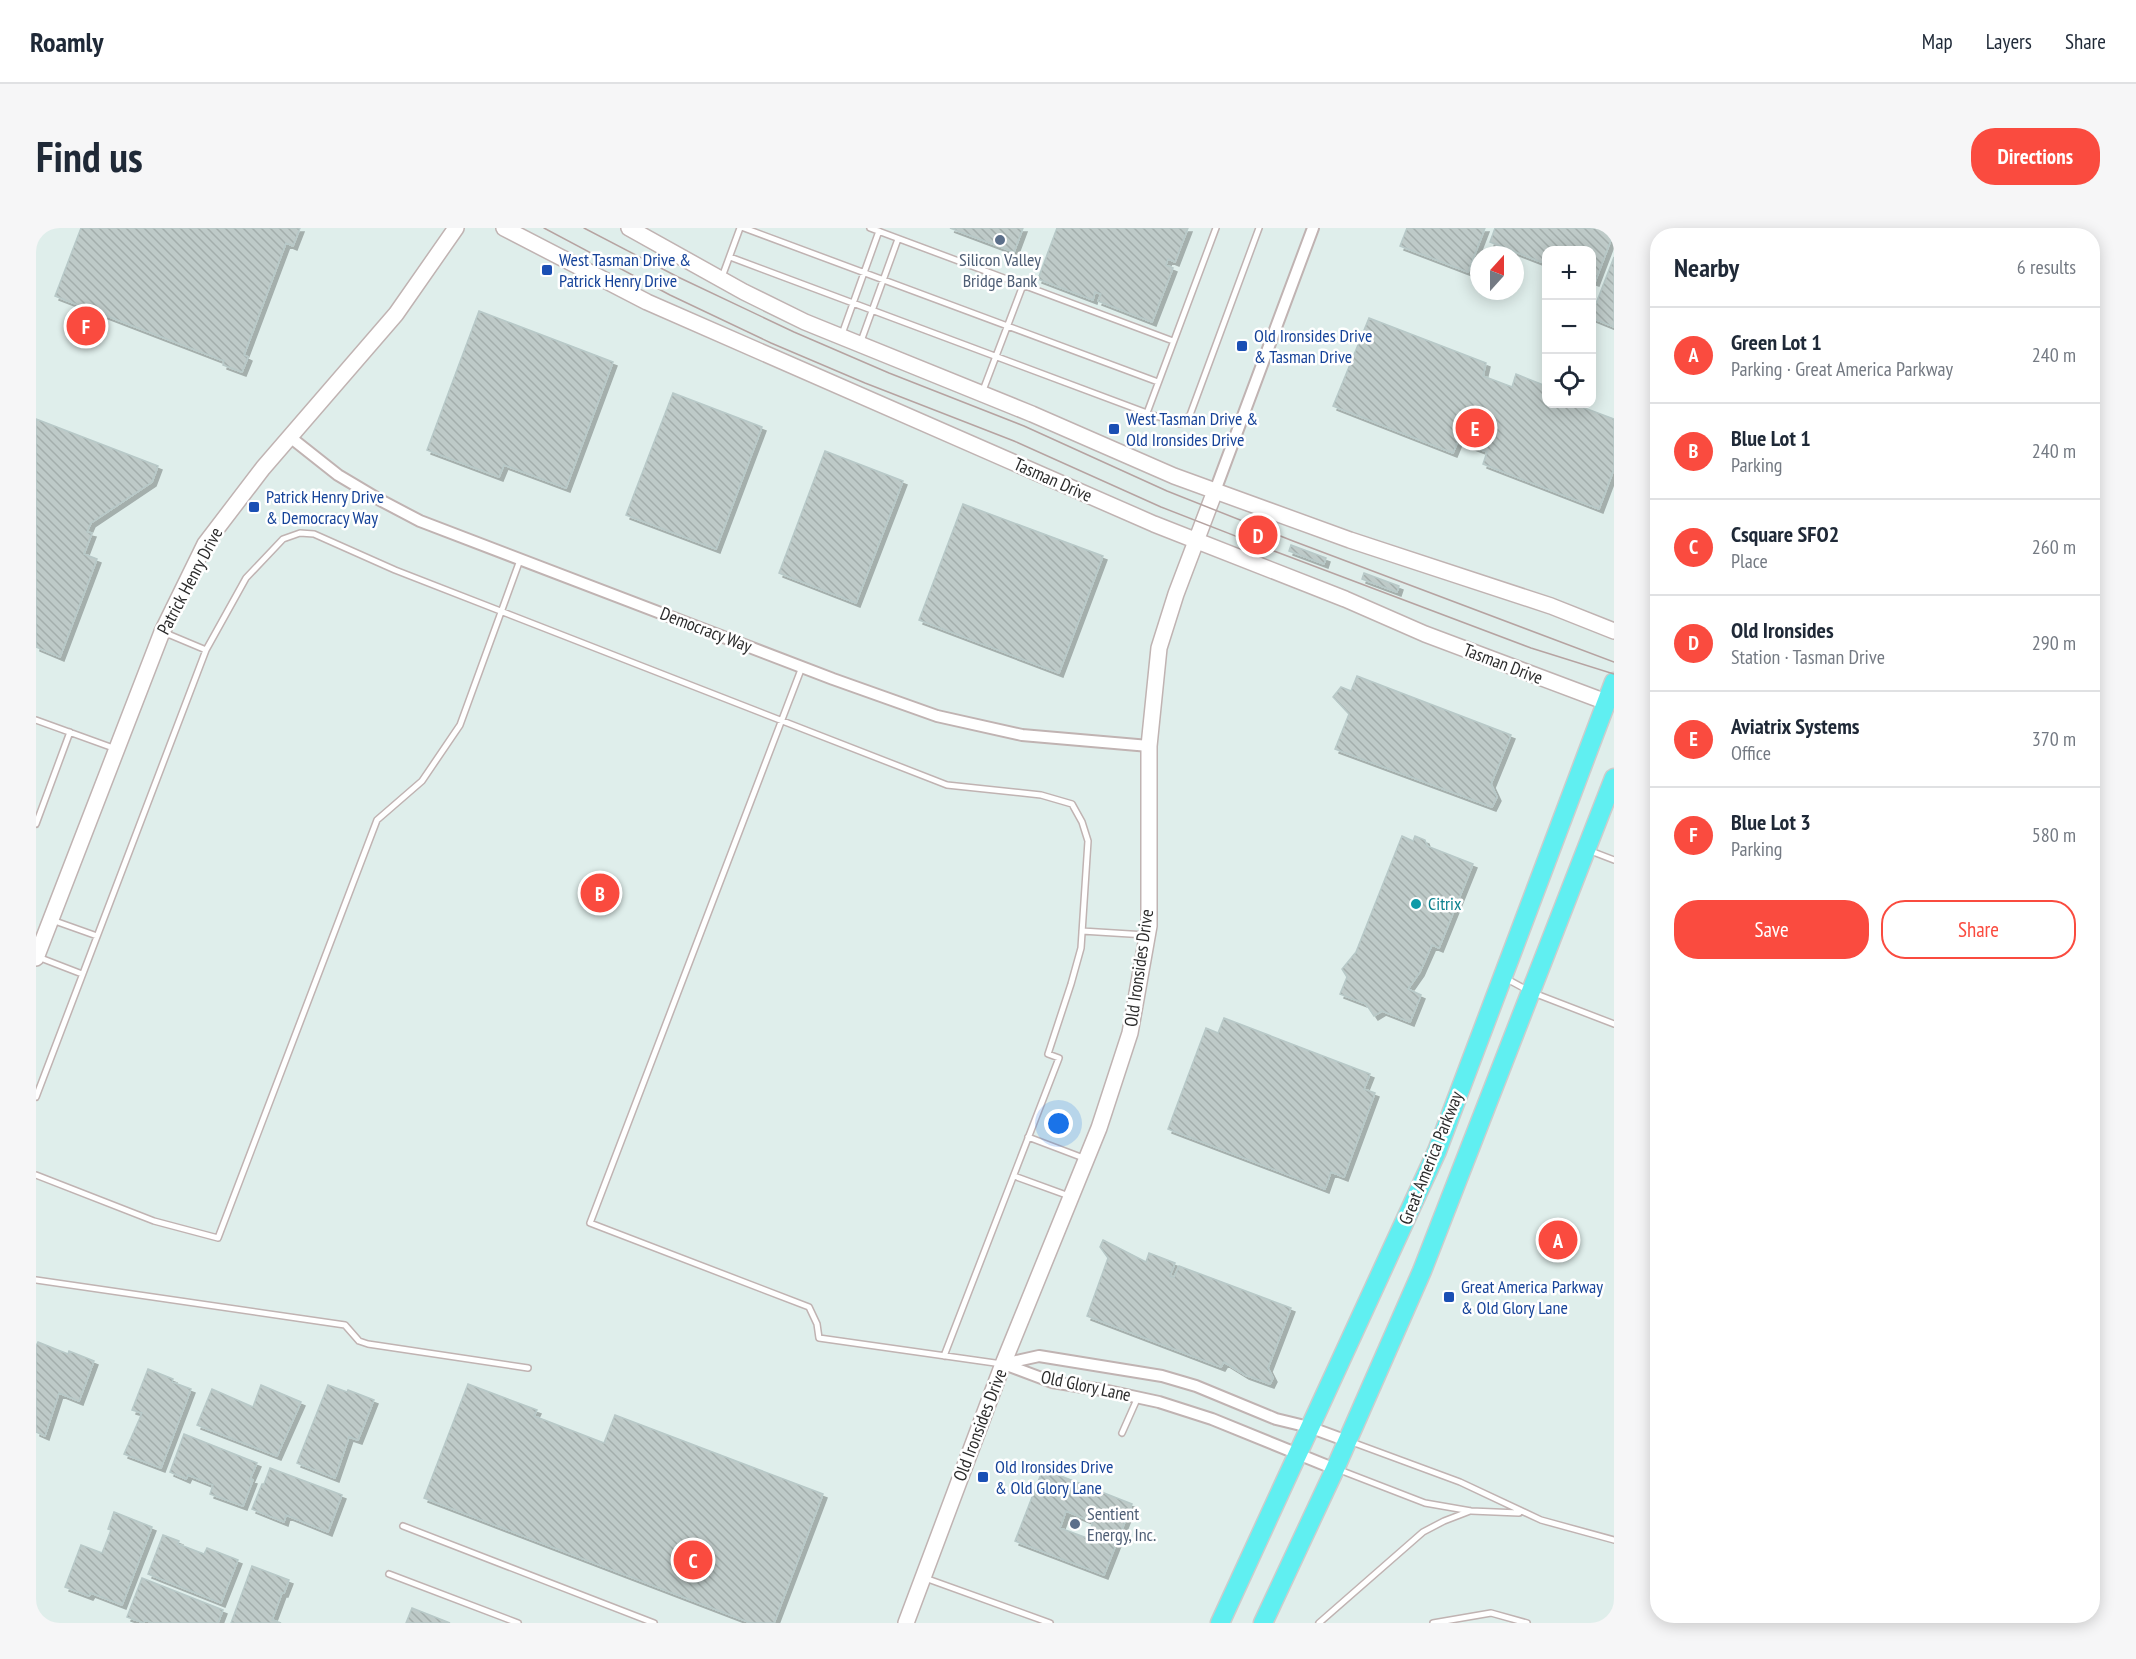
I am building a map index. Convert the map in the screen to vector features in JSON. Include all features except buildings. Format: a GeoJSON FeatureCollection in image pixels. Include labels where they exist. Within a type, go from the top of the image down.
{"type":"FeatureCollection","features":[{"type":"Feature","properties":{"kind":"main road","name":"Patrick Henry Drive"},"geometry":{"type":"LineString","coordinates":[[36,957],[162,632],[205,544],[290,437],[396,314],[456,228]]}},
{"type":"Feature","properties":{"kind":"main road","name":"Tasman Drive"},"geometry":{"type":"LineString","coordinates":[[504,228],[664,310],[1196,542],[1345,599],[1425,634],[1610,703]]}},
{"type":"Feature","properties":{"kind":"main road"},"geometry":{"type":"LineString","coordinates":[[629,228],[780,310],[840,338],[1032,414],[1174,476],[1350,540],[1551,606],[1614,631]]}},
{"type":"Feature","properties":{"kind":"main road","name":"Old Ironsides Drive"},"geometry":{"type":"LineString","coordinates":[[906,1623],[1003,1364],[1099,1128],[1131,1033],[1147,935],[1149,746],[1160,648],[1174,601],[1215,490]]}},
{"type":"Feature","properties":{"kind":"main road","name":"Great America Parkway"},"geometry":{"type":"LineString","coordinates":[[1220,1623],[1437,1151],[1610,703],[1614,682]]}},
{"type":"Feature","properties":{"kind":"main road","name":"Great America Parkway"},"geometry":{"type":"LineString","coordinates":[[1263,1623],[1335,1469],[1422,1271],[1614,778]]}},
{"type":"Feature","properties":{"kind":"street","name":"Old Ironsides Drive"},"geometry":{"type":"LineString","coordinates":[[1215,490],[1310,229]]}},
{"type":"Feature","properties":{"kind":"street","name":"Democracy Way"},"geometry":{"type":"LineString","coordinates":[[290,437],[338,475],[420,521],[937,716],[1002,731],[1056,739],[1149,746]]}},
{"type":"Feature","properties":{"kind":"street","name":"Old Glory Lane"},"geometry":{"type":"LineString","coordinates":[[1003,1364],[1039,1356],[1162,1376],[1206,1390],[1276,1419],[1309,1427],[1347,1441]]}},
{"type":"Feature","properties":{"kind":"street","name":"Old Glory Lane"},"geometry":{"type":"LineString","coordinates":[[1003,1364],[1052,1382],[1138,1397],[1212,1419],[1335,1469]]}},
{"type":"Feature","properties":{"kind":"lane"},"geometry":{"type":"LineString","coordinates":[[721,279],[742,228],[1158,382]]}},
{"type":"Feature","properties":{"kind":"lane"},"geometry":{"type":"LineString","coordinates":[[870,228],[1173,341]]}},
{"type":"Feature","properties":{"kind":"lane"},"geometry":{"type":"LineString","coordinates":[[1147,413],[1216,228]]}},
{"type":"Feature","properties":{"kind":"lane"},"geometry":{"type":"LineString","coordinates":[[730,257],[1180,424],[1190,415],[1259,228]]}},
{"type":"Feature","properties":{"kind":"lane"},"geometry":{"type":"LineString","coordinates":[[840,338],[879,231]]}},
{"type":"Feature","properties":{"kind":"lane"},"geometry":{"type":"LineString","coordinates":[[860,346],[898,239]]}},
{"type":"Feature","properties":{"kind":"lane"},"geometry":{"type":"LineString","coordinates":[[982,394],[1023,285]]}},
{"type":"Feature","properties":{"kind":"lane"},"geometry":{"type":"LineString","coordinates":[[36,1096],[206,650],[246,578],[283,539],[300,533],[314,534],[395,570],[947,785],[1041,795],[1072,804],[1082,822],[1088,841],[1081,948],[1048,1054],[1059,1058],[944,1356]]}},
{"type":"Feature","properties":{"kind":"lane"},"geometry":{"type":"LineString","coordinates":[[36,1175],[154,1221],[218,1238],[377,820],[422,781],[460,725],[520,559]]}},
{"type":"Feature","properties":{"kind":"lane"},"geometry":{"type":"LineString","coordinates":[[162,632],[206,650]]}},
{"type":"Feature","properties":{"kind":"lane"},"geometry":{"type":"LineString","coordinates":[[802,667],[590,1223],[809,1307],[817,1323],[819,1338],[1003,1364]]}},
{"type":"Feature","properties":{"kind":"lane"},"geometry":{"type":"LineString","coordinates":[[36,720],[116,748]]}},
{"type":"Feature","properties":{"kind":"lane"},"geometry":{"type":"LineString","coordinates":[[36,824],[70,732]]}},
{"type":"Feature","properties":{"kind":"lane"},"geometry":{"type":"LineString","coordinates":[[1586,849],[1614,860]]}},
{"type":"Feature","properties":{"kind":"lane"},"geometry":{"type":"LineString","coordinates":[[51,920],[97,936]]}},
{"type":"Feature","properties":{"kind":"lane"},"geometry":{"type":"LineString","coordinates":[[1082,931],[1147,935]]}},
{"type":"Feature","properties":{"kind":"lane"},"geometry":{"type":"LineString","coordinates":[[36,957],[82,974]]}},
{"type":"Feature","properties":{"kind":"lane"},"geometry":{"type":"LineString","coordinates":[[1503,977],[1531,992],[1614,1024]]}},
{"type":"Feature","properties":{"kind":"lane"},"geometry":{"type":"LineString","coordinates":[[1028,1137],[1087,1159]]}},
{"type":"Feature","properties":{"kind":"lane"},"geometry":{"type":"LineString","coordinates":[[1014,1176],[1072,1197]]}},
{"type":"Feature","properties":{"kind":"lane"},"geometry":{"type":"LineString","coordinates":[[36,1280],[345,1325],[359,1341],[368,1344],[528,1368]]}},
{"type":"Feature","properties":{"kind":"lane"},"geometry":{"type":"LineString","coordinates":[[1122,1433],[1138,1397]]}},
{"type":"Feature","properties":{"kind":"lane"},"geometry":{"type":"LineString","coordinates":[[1347,1441],[1460,1482],[1524,1513],[1614,1540]]}},
{"type":"Feature","properties":{"kind":"lane"},"geometry":{"type":"LineString","coordinates":[[1335,1469],[1425,1503],[1471,1511],[1524,1513]]}},
{"type":"Feature","properties":{"kind":"lane"},"geometry":{"type":"LineString","coordinates":[[1319,1623],[1423,1532],[1471,1511]]}},
{"type":"Feature","properties":{"kind":"lane"},"geometry":{"type":"LineString","coordinates":[[403,1526],[654,1623]]}},
{"type":"Feature","properties":{"kind":"lane"},"geometry":{"type":"LineString","coordinates":[[389,1574],[518,1623]]}},
{"type":"Feature","properties":{"kind":"lane"},"geometry":{"type":"LineString","coordinates":[[923,1578],[1050,1623]]}},
{"type":"Feature","properties":{"kind":"lane"},"geometry":{"type":"LineString","coordinates":[[1433,1623],[1491,1613],[1527,1623]]}},
{"type":"Feature","properties":{"kind":"tram line"},"geometry":{"type":"LineString","coordinates":[[544,228],[670,295],[771,343],[865,383],[1014,441],[1161,507],[1531,648],[1614,674]]}},
{"type":"Feature","properties":{"kind":"tram line"},"geometry":{"type":"LineString","coordinates":[[584,228],[678,277],[794,332],[889,373],[1024,426],[1167,491],[1614,662]]}},
{"type":"Feature","properties":{"kind":"place","name":"Silicon Valley Bridge Bank"},"geometry":{"type":"Point","coordinates":[1000,240]}},
{"type":"Feature","properties":{"kind":"place","name":"West Tasman Drive & Patrick Henry Drive"},"geometry":{"type":"Point","coordinates":[547,270]}},
{"type":"Feature","properties":{"kind":"place","name":"Blue Lot 3"},"geometry":{"type":"Point","coordinates":[86,326]}},
{"type":"Feature","properties":{"kind":"place","name":"Old Ironsides Drive & Tasman Drive"},"geometry":{"type":"Point","coordinates":[1242,346]}},
{"type":"Feature","properties":{"kind":"place","name":"Aviatrix Systems"},"geometry":{"type":"Point","coordinates":[1475,428]}},
{"type":"Feature","properties":{"kind":"place","name":"West Tasman Drive & Old Ironsides Drive"},"geometry":{"type":"Point","coordinates":[1114,429]}},
{"type":"Feature","properties":{"kind":"place","name":"Patrick Henry Drive & Democracy Way"},"geometry":{"type":"Point","coordinates":[254,507]}},
{"type":"Feature","properties":{"kind":"place","name":"Old Ironsides"},"geometry":{"type":"Point","coordinates":[1258,535]}},
{"type":"Feature","properties":{"kind":"place","name":"Blue Lot 1"},"geometry":{"type":"Point","coordinates":[600,893]}},
{"type":"Feature","properties":{"kind":"place","name":"Citrix"},"geometry":{"type":"Point","coordinates":[1416,904]}},
{"type":"Feature","properties":{"kind":"place","name":"Green Lot 1"},"geometry":{"type":"Point","coordinates":[1558,1240]}},
{"type":"Feature","properties":{"kind":"place","name":"Great America Parkway & Old Glory Lane"},"geometry":{"type":"Point","coordinates":[1449,1297]}},
{"type":"Feature","properties":{"kind":"place","name":"Old Ironsides Drive & Old Glory Lane"},"geometry":{"type":"Point","coordinates":[983,1477]}},
{"type":"Feature","properties":{"kind":"place","name":"Sentient Energy, Inc."},"geometry":{"type":"Point","coordinates":[1075,1524]}},
{"type":"Feature","properties":{"kind":"place","name":"Csquare SFO2"},"geometry":{"type":"Point","coordinates":[693,1560]}}]}
